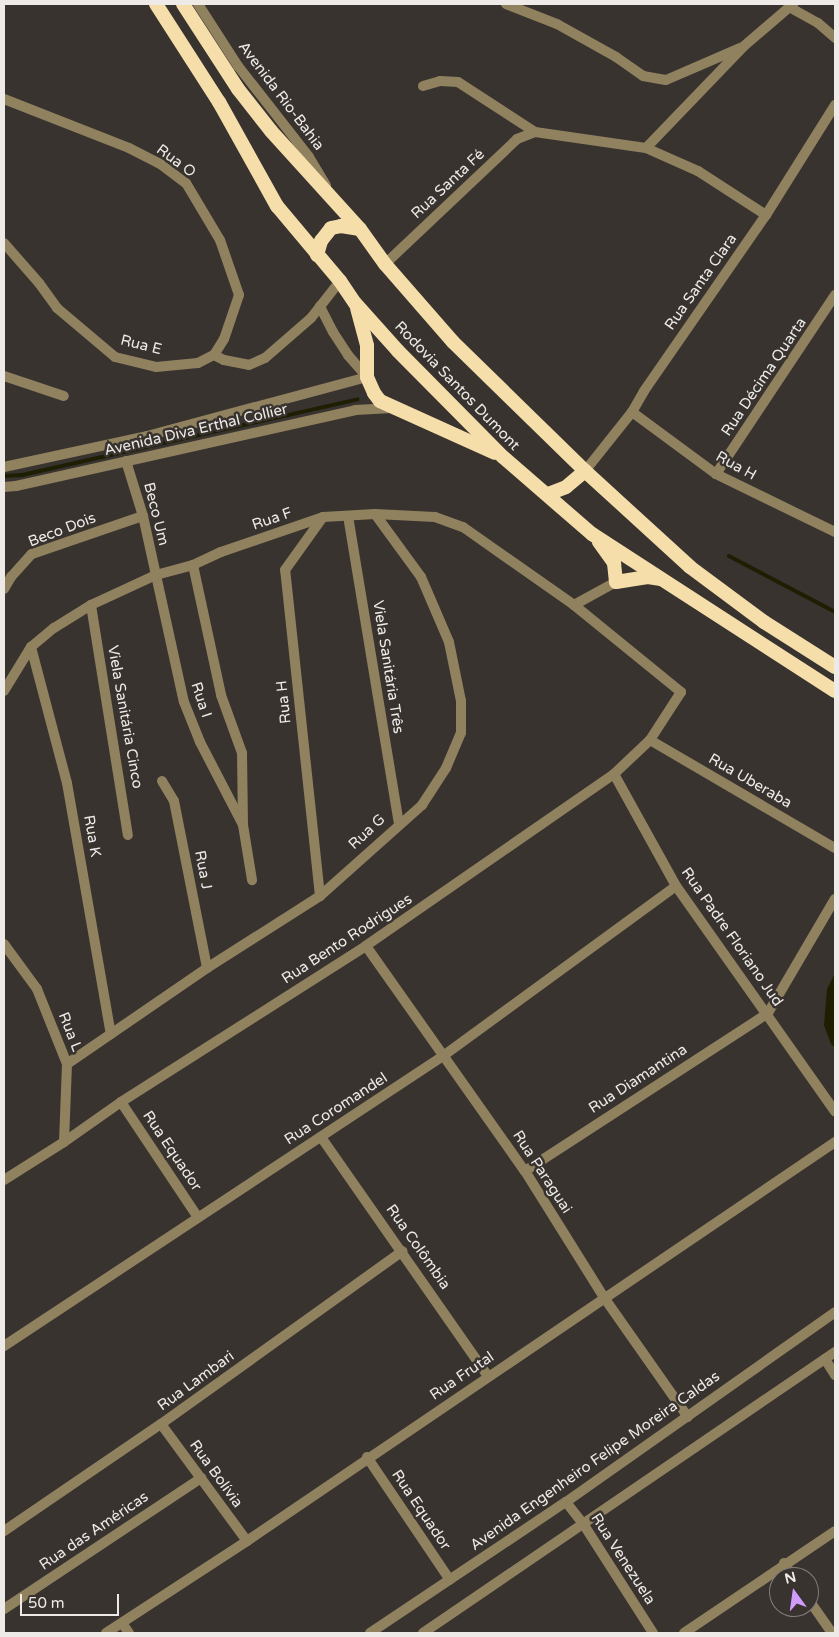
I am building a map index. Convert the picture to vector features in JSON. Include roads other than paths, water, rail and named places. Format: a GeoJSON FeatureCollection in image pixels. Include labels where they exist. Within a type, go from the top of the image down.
{"type":"FeatureCollection","features":[{"type":"Feature","properties":{"kind":"highway","name":"Rodovia Santos Dumont"},"geometry":{"type":"LineString","coordinates":[[156,4],[219,102],[277,206],[340,281],[355,303],[398,351],[503,457],[592,534],[666,580],[835,691]]}},
{"type":"Feature","properties":{"kind":"highway","name":"Rodovia Santos Dumont"},"geometry":{"type":"LineString","coordinates":[[183,4],[238,89],[271,131],[360,229],[385,264],[454,342],[585,471],[690,567],[801,646],[835,667]]}},
{"type":"Feature","properties":{"kind":"highway"},"geometry":{"type":"LineString","coordinates":[[318,255],[321,242],[331,228],[341,226],[360,229]]}},
{"type":"Feature","properties":{"kind":"highway"},"geometry":{"type":"LineString","coordinates":[[355,303],[366,338],[367,377],[380,401],[503,457]]}},
{"type":"Feature","properties":{"kind":"highway"},"geometry":{"type":"LineString","coordinates":[[548,494],[566,487],[585,471]]}},
{"type":"Feature","properties":{"kind":"highway"},"geometry":{"type":"LineString","coordinates":[[592,534],[610,556],[616,569],[616,582],[648,577],[666,580]]}},
{"type":"Feature","properties":{"kind":"highway"},"geometry":{"type":"LineString","coordinates":[[801,646],[835,656]]}},
{"type":"Feature","properties":{"kind":"street","name":"Avenida Rio-Bahia"},"geometry":{"type":"LineString","coordinates":[[198,4],[238,66],[309,157],[340,207]]}},
{"type":"Feature","properties":{"kind":"street"},"geometry":{"type":"LineString","coordinates":[[506,4],[557,24],[616,57],[643,76],[666,80],[744,46]]}},
{"type":"Feature","properties":{"kind":"street"},"geometry":{"type":"LineString","coordinates":[[646,148],[744,46],[791,6],[818,23],[835,38]]}},
{"type":"Feature","properties":{"kind":"street"},"geometry":{"type":"LineString","coordinates":[[423,86],[440,81],[458,82],[535,132],[646,148],[698,171],[766,215]]}},
{"type":"Feature","properties":{"kind":"street","name":"Rua O"},"geometry":{"type":"LineString","coordinates":[[4,99],[129,148],[159,163],[186,183],[220,240],[238,295],[224,339],[214,355]]}},
{"type":"Feature","properties":{"kind":"street","name":"Rua Santa Clara"},"geometry":{"type":"LineString","coordinates":[[585,471],[632,412],[644,391],[766,215],[835,105]]}},
{"type":"Feature","properties":{"kind":"street","name":"Rua Santa Fé"},"geometry":{"type":"LineString","coordinates":[[385,264],[517,139],[535,132]]}},
{"type":"Feature","properties":{"kind":"street","name":"Rua E"},"geometry":{"type":"LineString","coordinates":[[4,243],[39,283],[57,308],[115,356],[156,367],[198,363],[214,355]]}},
{"type":"Feature","properties":{"kind":"street"},"geometry":{"type":"LineString","coordinates":[[214,355],[224,360],[249,365],[265,358],[311,318],[340,281]]}},
{"type":"Feature","properties":{"kind":"street","name":"Rua Décima Quarta"},"geometry":{"type":"LineString","coordinates":[[716,474],[835,295]]}},
{"type":"Feature","properties":{"kind":"street"},"geometry":{"type":"LineString","coordinates":[[320,306],[333,332],[348,355],[367,377]]}},
{"type":"Feature","properties":{"kind":"street"},"geometry":{"type":"LineString","coordinates":[[4,376],[64,396]]}},
{"type":"Feature","properties":{"kind":"street","name":"Avenida Diva Erthal Collier"},"geometry":{"type":"LineString","coordinates":[[4,467],[147,436],[367,377]]}},
{"type":"Feature","properties":{"kind":"street","name":"Avenida Diva Erthal Collier"},"geometry":{"type":"LineString","coordinates":[[4,487],[355,410],[395,408]]}},
{"type":"Feature","properties":{"kind":"street","name":"Rua H"},"geometry":{"type":"LineString","coordinates":[[632,412],[716,474],[835,532]]}},
{"type":"Feature","properties":{"kind":"street","name":"Beco Um"},"geometry":{"type":"LineString","coordinates":[[126,461],[143,516],[156,575]]}},
{"type":"Feature","properties":{"kind":"street","name":"Rua F"},"geometry":{"type":"LineString","coordinates":[[4,691],[31,646],[54,628],[91,605],[156,575],[193,565],[221,552],[324,517],[375,514],[435,517],[463,527],[574,605],[681,692]]}},
{"type":"Feature","properties":{"kind":"street","name":"Rua G"},"geometry":{"type":"LineString","coordinates":[[67,1064],[207,968],[320,896],[422,804],[446,768],[460,733],[461,701],[449,642],[421,577],[375,514]]}},
{"type":"Feature","properties":{"kind":"street","name":"Beco Dois"},"geometry":{"type":"LineString","coordinates":[[4,589],[11,577],[32,554],[143,516]]}},
{"type":"Feature","properties":{"kind":"street","name":"Viela Sanitária Três"},"geometry":{"type":"LineString","coordinates":[[348,516],[399,823]]}},
{"type":"Feature","properties":{"kind":"street","name":"Rua H"},"geometry":{"type":"LineString","coordinates":[[320,896],[285,570],[324,517]]}},
{"type":"Feature","properties":{"kind":"street"},"geometry":{"type":"LineString","coordinates":[[193,565],[221,695],[242,753],[243,825],[252,880]]}},
{"type":"Feature","properties":{"kind":"street","name":"Rua I"},"geometry":{"type":"LineString","coordinates":[[156,575],[184,702],[200,742],[243,825]]}},
{"type":"Feature","properties":{"kind":"street"},"geometry":{"type":"LineString","coordinates":[[574,605],[616,582]]}},
{"type":"Feature","properties":{"kind":"street","name":"Viela Sanitária Cinco"},"geometry":{"type":"LineString","coordinates":[[91,605],[128,835]]}},
{"type":"Feature","properties":{"kind":"street","name":"Rua K"},"geometry":{"type":"LineString","coordinates":[[31,646],[67,783],[111,1034]]}},
{"type":"Feature","properties":{"kind":"street","name":"Rua Bento Rodrigues"},"geometry":{"type":"LineString","coordinates":[[4,1180],[64,1142],[121,1102],[366,946],[614,774],[650,740],[681,692]]}},
{"type":"Feature","properties":{"kind":"street","name":"Rua Uberaba"},"geometry":{"type":"LineString","coordinates":[[650,740],[835,848]]}},
{"type":"Feature","properties":{"kind":"street","name":"Rua Padre Floriano Jud"},"geometry":{"type":"LineString","coordinates":[[614,774],[676,886],[768,1013],[835,1111]]}},
{"type":"Feature","properties":{"kind":"street","name":"Rua J"},"geometry":{"type":"LineString","coordinates":[[162,781],[174,801],[207,968]]}},
{"type":"Feature","properties":{"kind":"street","name":"Rua Coromandel"},"geometry":{"type":"LineString","coordinates":[[4,1346],[197,1216],[443,1056],[676,886]]}},
{"type":"Feature","properties":{"kind":"street"},"geometry":{"type":"LineString","coordinates":[[768,1013],[835,899]]}},
{"type":"Feature","properties":{"kind":"street","name":"Rua L"},"geometry":{"type":"LineString","coordinates":[[4,944],[38,989],[67,1064],[64,1142]]}},
{"type":"Feature","properties":{"kind":"street","name":"Rua Paraguai"},"geometry":{"type":"LineString","coordinates":[[366,946],[525,1171],[605,1299],[688,1417]]}},
{"type":"Feature","properties":{"kind":"street","name":"Rua Diamantina"},"geometry":{"type":"LineString","coordinates":[[525,1171],[768,1013]]}},
{"type":"Feature","properties":{"kind":"street","name":"Rua Equador"},"geometry":{"type":"LineString","coordinates":[[121,1102],[197,1216]]}},
{"type":"Feature","properties":{"kind":"street","name":"Rua Colômbia"},"geometry":{"type":"LineString","coordinates":[[321,1137],[403,1251],[488,1376]]}},
{"type":"Feature","properties":{"kind":"street","name":"Rua Frutal"},"geometry":{"type":"LineString","coordinates":[[106,1633],[247,1541],[367,1457],[605,1299],[835,1142]]}},
{"type":"Feature","properties":{"kind":"street","name":"Rua Lambari"},"geometry":{"type":"LineString","coordinates":[[4,1531],[162,1424],[403,1251]]}},
{"type":"Feature","properties":{"kind":"street","name":"Avenida Engenheiro Felipe Moreira Caldas"},"geometry":{"type":"LineString","coordinates":[[370,1633],[566,1502],[835,1312]]}},
{"type":"Feature","properties":{"kind":"street"},"geometry":{"type":"LineString","coordinates":[[423,1633],[835,1352]]}},
{"type":"Feature","properties":{"kind":"street"},"geometry":{"type":"LineString","coordinates":[[825,1360],[835,1375]]}},
{"type":"Feature","properties":{"kind":"street","name":"Rua Bolívia"},"geometry":{"type":"LineString","coordinates":[[162,1424],[247,1541]]}},
{"type":"Feature","properties":{"kind":"street","name":"Rua Equador"},"geometry":{"type":"LineString","coordinates":[[367,1457],[450,1580]]}},
{"type":"Feature","properties":{"kind":"street","name":"Rua das Américas"},"geometry":{"type":"LineString","coordinates":[[4,1608],[200,1478]]}},
{"type":"Feature","properties":{"kind":"street","name":"Rua Venezuela"},"geometry":{"type":"LineString","coordinates":[[566,1502],[584,1525],[653,1633]]}},
{"type":"Feature","properties":{"kind":"street"},"geometry":{"type":"LineString","coordinates":[[684,1633],[835,1530]]}},
{"type":"Feature","properties":{"kind":"street"},"geometry":{"type":"LineString","coordinates":[[784,1563],[787,1567]]}},
{"type":"Feature","properties":{"kind":"street"},"geometry":{"type":"LineString","coordinates":[[819,1614],[832,1633]]}},
{"type":"Feature","properties":{"kind":"street"},"geometry":{"type":"LineString","coordinates":[[122,1623],[129,1633]]}},
{"type":"Feature","properties":{"kind":"waterway"},"geometry":{"type":"LineString","coordinates":[[4,476],[22,475],[358,399]]}},
{"type":"Feature","properties":{"kind":"waterway"},"geometry":{"type":"LineString","coordinates":[[729,556],[835,612]]}}]}
